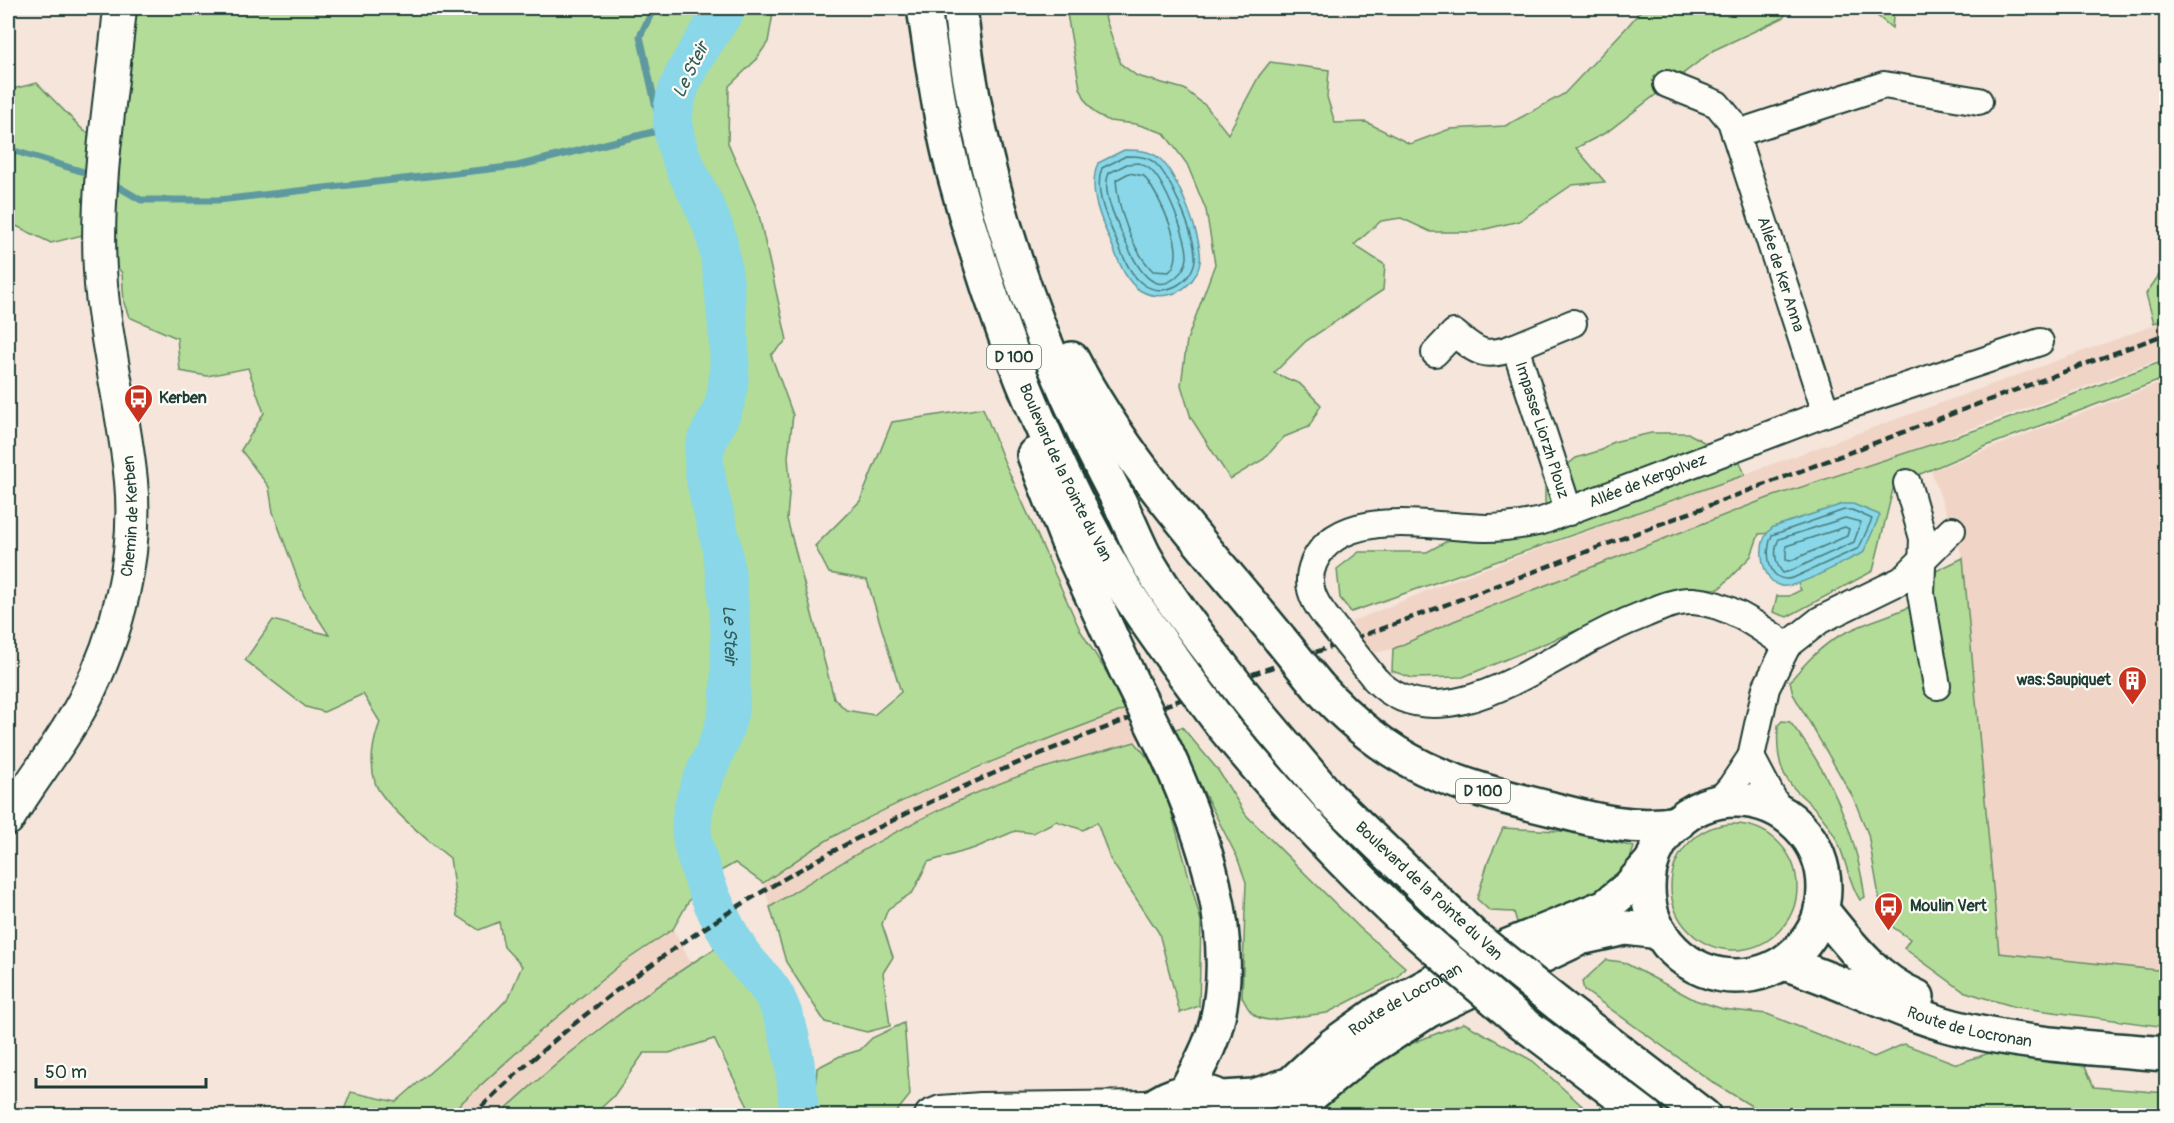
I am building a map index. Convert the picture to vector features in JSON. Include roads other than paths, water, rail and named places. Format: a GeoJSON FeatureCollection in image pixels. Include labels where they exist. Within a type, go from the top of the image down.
{"type":"FeatureCollection","features":[{"type":"Feature","properties":{"kind":"main road","name":"Boulevard de la Pointe du Van"},"geometry":{"type":"LineString","coordinates":[[924,8],[955,176],[1004,330],[1052,448],[1096,539],[1121,583],[1184,675],[1222,725],[1312,830],[1368,888],[1519,1020],[1646,1116]]}},
{"type":"Feature","properties":{"kind":"main road","name":"Boulevard de la Pointe du Van"},"geometry":{"type":"LineString","coordinates":[[960,8],[971,85],[1004,220],[1041,330],[1066,394],[1144,555],[1189,624],[1258,713],[1330,798],[1472,935],[1704,1116]]}},
{"type":"Feature","properties":{"kind":"main road","name":"D 100"},"geometry":{"type":"LineString","coordinates":[[955,176],[1003,363],[1043,483],[1132,683],[1167,754],[1204,845],[1216,897],[1222,967],[1217,1018],[1206,1050],[1185,1092]]}},
{"type":"Feature","properties":{"kind":"main road","name":"D 100"},"geometry":{"type":"LineString","coordinates":[[1004,220],[1073,361],[1110,426],[1172,511],[1318,686],[1361,730],[1420,768],[1491,794],[1606,822],[1643,827],[1678,823]]}},
{"type":"Feature","properties":{"kind":"main road"},"geometry":{"type":"LineString","coordinates":[[1717,802],[1749,802],[1780,812],[1802,831],[1818,856],[1823,875],[1821,909],[1807,939],[1783,963],[1756,974],[1717,975],[1694,966],[1675,952],[1660,933],[1650,902],[1648,885],[1652,861],[1662,840],[1678,823],[1702,807],[1717,802]]}},
{"type":"Feature","properties":{"kind":"main road","name":"Route de Locronan"},"geometry":{"type":"LineString","coordinates":[[1185,1092],[1210,1094],[1233,1107],[1254,1096],[1292,1084],[1333,1045],[1378,1013],[1474,960],[1606,906],[1630,886],[1652,861]]}},
{"type":"Feature","properties":{"kind":"main road","name":"Route de Locronan"},"geometry":{"type":"LineString","coordinates":[[1821,909],[1851,946],[1886,979],[1912,995],[1944,1008],[2011,1023],[2166,1037]]}},
{"type":"Feature","properties":{"kind":"main road","name":"Route de Locronan"},"geometry":{"type":"LineString","coordinates":[[1291,1116],[1310,1096],[1361,1054],[1429,1010],[1558,947],[1586,936],[1626,928],[1660,933]]}},
{"type":"Feature","properties":{"kind":"main road","name":"Route de Locronan"},"geometry":{"type":"LineString","coordinates":[[1783,963],[1927,1018],[1969,1030],[2093,1048],[2166,1054]]}},
{"type":"Feature","properties":{"kind":"main road"},"geometry":{"type":"LineString","coordinates":[[1147,1111],[1167,1097],[1185,1092]]}},
{"type":"Feature","properties":{"kind":"street","name":"Chemin de Kerben"},"geometry":{"type":"LineString","coordinates":[[8,819],[67,729],[94,681],[115,619],[130,552],[131,482],[105,324],[100,267],[101,211],[120,8]]}},
{"type":"Feature","properties":{"kind":"street","name":"Allée de Ker Anna"},"geometry":{"type":"LineString","coordinates":[[1667,84],[1723,108],[1736,134],[1826,413]]}},
{"type":"Feature","properties":{"kind":"street"},"geometry":{"type":"LineString","coordinates":[[1736,134],[1884,85],[1979,100]]}},
{"type":"Feature","properties":{"kind":"street","name":"Impasse Liorzh Plouz"},"geometry":{"type":"LineString","coordinates":[[1435,353],[1454,333],[1479,352],[1486,354],[1515,347],[1574,323]]}},
{"type":"Feature","properties":{"kind":"street","name":"Allée de Kergolvez"},"geometry":{"type":"LineString","coordinates":[[1787,646],[1753,623],[1725,609],[1702,602],[1686,601],[1653,610],[1605,631],[1500,688],[1472,698],[1415,702],[1393,696],[1375,679],[1325,616],[1311,594],[1311,570],[1317,556],[1331,540],[1352,529],[1381,524],[1509,527],[1542,521],[1826,413],[2040,342]]}},
{"type":"Feature","properties":{"kind":"street","name":"Impasse Liorzh Plouz"},"geometry":{"type":"LineString","coordinates":[[1515,347],[1569,512]]}},
{"type":"Feature","properties":{"kind":"street"},"geometry":{"type":"LineString","coordinates":[[1907,483],[1921,526],[1923,549],[1921,594],[1937,686]]}},
{"type":"Feature","properties":{"kind":"street"},"geometry":{"type":"LineString","coordinates":[[1717,802],[1731,787],[1751,757],[1766,688],[1787,646],[1820,620],[1902,580],[1952,530]]}},
{"type":"Feature","properties":{"kind":"street"},"geometry":{"type":"LineString","coordinates":[[1751,757],[1780,812]]}},
{"type":"Feature","properties":{"kind":"street"},"geometry":{"type":"LineString","coordinates":[[932,1116],[960,1110],[1147,1111]]}},
{"type":"Feature","properties":{"kind":"water"},"geometry":{"type":"Polygon","coordinates":[[[1124,150],[1147,152],[1159,158],[1173,177],[1187,207],[1198,239],[1200,262],[1192,280],[1178,292],[1160,296],[1150,295],[1131,283],[1120,264],[1100,215],[1094,184],[1098,163],[1124,150]]]}},
{"type":"Feature","properties":{"kind":"water"},"geometry":{"type":"Polygon","coordinates":[[[1843,504],[1853,504],[1880,515],[1863,553],[1797,584],[1781,586],[1773,582],[1765,570],[1762,556],[1767,533],[1773,527],[1843,504]]]}},
{"type":"Feature","properties":{"kind":"waterway","name":"Le Steir"},"geometry":{"type":"LineString","coordinates":[[654,8],[640,36],[661,130],[674,138]]}},
{"type":"Feature","properties":{"kind":"waterway","name":"Le Steir"},"geometry":{"type":"LineString","coordinates":[[726,8],[682,80],[674,106],[673,123],[680,155],[717,239],[724,285],[729,347],[727,395],[706,444],[704,457],[708,492],[720,537],[727,585],[730,696],[728,715],[699,789],[691,827],[698,860],[718,913],[738,950],[764,981],[783,1015],[794,1057],[799,1116]]}},
{"type":"Feature","properties":{"kind":"waterway"},"geometry":{"type":"LineString","coordinates":[[110,182],[141,200],[219,200],[517,166],[661,130]]}},
{"type":"Feature","properties":{"kind":"waterway"},"geometry":{"type":"LineString","coordinates":[[8,149],[94,175]]}},
{"type":"Feature","properties":{"kind":"railway"},"geometry":{"type":"LineString","coordinates":[[472,1116],[541,1052],[612,994],[686,940],[763,891],[842,846],[924,805],[1008,767],[1095,732],[1397,623],[2166,334]]}},
{"type":"Feature","properties":{"kind":"place","name":"Kerben"},"geometry":{"type":"Point","coordinates":[138,424]}},
{"type":"Feature","properties":{"kind":"place","name":"was:Saupiquet"},"geometry":{"type":"Point","coordinates":[2132,706]}},
{"type":"Feature","properties":{"kind":"place","name":"Moulin Vert"},"geometry":{"type":"Point","coordinates":[1889,932]}}]}
